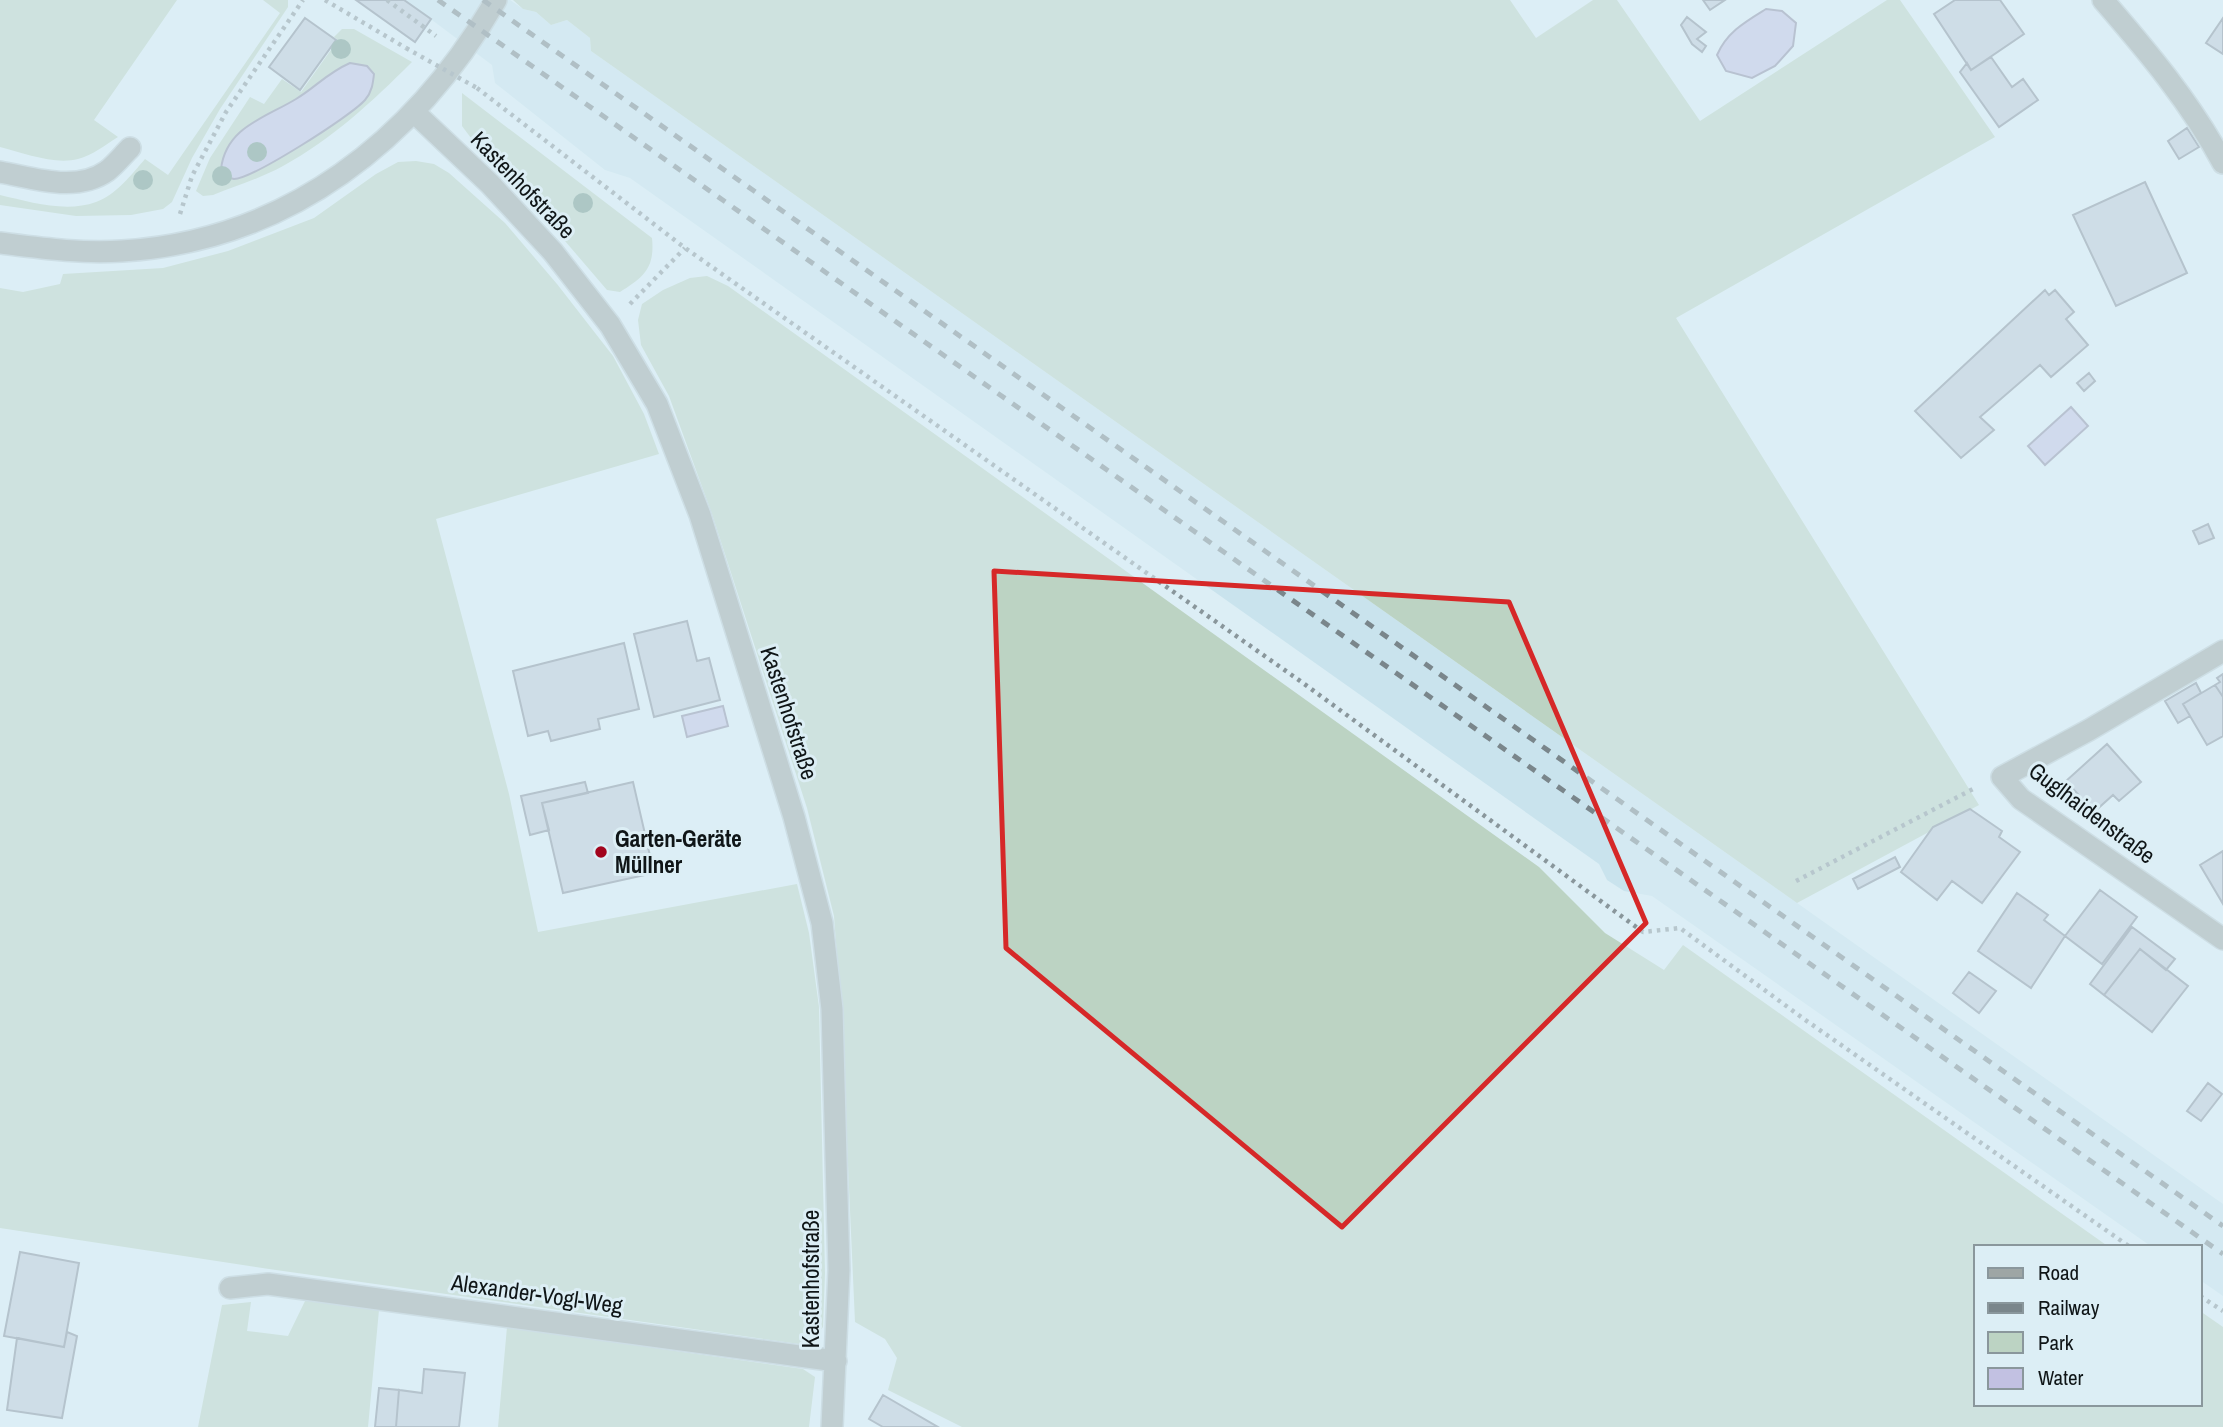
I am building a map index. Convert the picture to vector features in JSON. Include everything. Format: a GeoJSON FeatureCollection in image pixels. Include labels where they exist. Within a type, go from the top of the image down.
{"type":"FeatureCollection","features":[{"type":"Feature","properties":{"kind":"street"},"geometry":{"type":"LineString","coordinates":[[0,243],[61,250],[121,251],[167,246],[219,234],[277,213],[327,184],[366,156],[415,113],[446,77],[496,0]]}},
{"type":"Feature","properties":{"kind":"street"},"geometry":{"type":"LineString","coordinates":[[2103,0],[2169,79],[2207,134],[2223,163]]}},
{"type":"Feature","properties":{"kind":"street","name":"Kastenhofstraße"},"geometry":{"type":"LineString","coordinates":[[415,113],[499,193],[552,252],[610,325],[657,404],[699,515],[794,817],[822,923],[832,1023],[839,1270],[832,1427]]}},
{"type":"Feature","properties":{"kind":"street"},"geometry":{"type":"LineString","coordinates":[[0,173],[63,183],[89,180],[107,171],[130,148]]}},
{"type":"Feature","properties":{"kind":"street","name":"Guglhaidenstraße"},"geometry":{"type":"LineString","coordinates":[[2223,650],[2089,730],[2002,777],[2021,799],[2223,939]]}},
{"type":"Feature","properties":{"kind":"street","name":"Alexander-Vogl-Weg"},"geometry":{"type":"LineString","coordinates":[[230,1287],[268,1284],[836,1361]]}},
{"type":"Feature","properties":{"kind":"path"},"geometry":{"type":"LineString","coordinates":[[180,214],[192,176],[226,111],[303,0]]}},
{"type":"Feature","properties":{"kind":"path"},"geometry":{"type":"LineString","coordinates":[[325,0],[477,88],[685,248],[1303,683],[1643,932],[1680,928],[1804,1019],[2127,1245]]}},
{"type":"Feature","properties":{"kind":"path"},"geometry":{"type":"LineString","coordinates":[[387,0],[436,36]]}},
{"type":"Feature","properties":{"kind":"path"},"geometry":{"type":"LineString","coordinates":[[412,67],[443,26]]}},
{"type":"Feature","properties":{"kind":"path"},"geometry":{"type":"LineString","coordinates":[[168,216],[190,211]]}},
{"type":"Feature","properties":{"kind":"path"},"geometry":{"type":"LineString","coordinates":[[610,325],[685,248]]}},
{"type":"Feature","properties":{"kind":"path"},"geometry":{"type":"LineString","coordinates":[[1796,881],[1959,794],[2002,777]]}},
{"type":"Feature","properties":{"kind":"path"},"geometry":{"type":"LineString","coordinates":[[2202,1297],[2223,1311]]}},
{"type":"Feature","properties":{"kind":"highlighted area"},"geometry":{"type":"Polygon","coordinates":[[[994,571],[1509,602],[1646,923],[1342,1227],[1006,948],[994,571]]]}},
{"type":"Feature","properties":{"kind":"shaded area"},"geometry":{"type":"Polygon","coordinates":[[[356,0],[510,0],[523,9],[536,12],[551,25],[567,20],[590,38],[591,51],[2223,1204],[2223,1296],[2202,1281],[2202,1245],[2149,1245],[1652,896],[1624,891],[1607,880],[1599,864],[630,178],[605,170],[495,83],[492,65],[432,20],[415,42],[356,0]]]}},
{"type":"Feature","properties":{"kind":"green space"},"geometry":{"type":"Polygon","coordinates":[[[0,0],[177,0],[94,120],[118,137],[89,155],[69,160],[39,158],[0,147],[0,0]]]}},
{"type":"Feature","properties":{"kind":"green space"},"geometry":{"type":"Polygon","coordinates":[[[263,0],[288,0],[288,7],[220,109],[192,158],[172,202],[163,209],[131,215],[76,216],[0,205],[0,195],[73,207],[96,202],[117,189],[145,159],[168,175],[280,13],[263,0]]]}},
{"type":"Feature","properties":{"kind":"green space"},"geometry":{"type":"Polygon","coordinates":[[[513,0],[1510,0],[1536,38],[1593,0],[1617,0],[1700,121],[1887,0],[1900,0],[1995,137],[1676,318],[1979,805],[1797,903],[591,51],[590,38],[567,20],[551,25],[536,12],[523,9],[513,0]]]}},
{"type":"Feature","properties":{"kind":"green space"},"geometry":{"type":"Polygon","coordinates":[[[342,29],[354,29],[412,62],[351,119],[283,166],[213,195],[203,196],[196,191],[210,158],[250,97],[264,104],[282,79],[301,92],[338,40],[334,37],[342,29]]]}},
{"type":"Feature","properties":{"kind":"green space"},"geometry":{"type":"Polygon","coordinates":[[[462,93],[652,238],[650,264],[636,281],[620,292],[607,290],[517,185],[474,142],[462,126],[462,93]]]}},
{"type":"Feature","properties":{"kind":"green space"},"geometry":{"type":"Polygon","coordinates":[[[398,162],[434,164],[449,173],[505,223],[557,284],[613,356],[644,414],[659,454],[436,519],[509,794],[538,932],[797,884],[809,933],[819,1007],[825,1273],[823,1327],[813,1340],[799,1344],[0,1228],[0,288],[23,292],[60,284],[63,274],[163,268],[228,251],[314,218],[376,174],[398,162]]]}},
{"type":"Feature","properties":{"kind":"green space"},"geometry":{"type":"Polygon","coordinates":[[[707,276],[728,286],[1539,867],[1605,933],[1664,970],[1683,945],[2106,1245],[1974,1245],[1974,1406],[2202,1406],[2202,1312],[2223,1327],[2223,1427],[962,1427],[888,1390],[897,1358],[885,1339],[855,1322],[841,1008],[834,916],[807,808],[712,514],[669,396],[641,345],[638,320],[642,304],[663,290],[690,278],[707,276]]]}},
{"type":"Feature","properties":{"kind":"green space"},"geometry":{"type":"Polygon","coordinates":[[[306,1299],[379,1310],[368,1427],[198,1427],[222,1305],[251,1302],[247,1331],[288,1336],[306,1299]]]}},
{"type":"Feature","properties":{"kind":"green space"},"geometry":{"type":"Polygon","coordinates":[[[507,1327],[803,1369],[815,1377],[809,1427],[498,1427],[507,1327]]]}},
{"type":"Feature","properties":{"kind":"water"},"geometry":{"type":"Polygon","coordinates":[[[1766,9],[1782,11],[1796,23],[1793,46],[1775,66],[1752,78],[1726,71],[1717,55],[1721,47],[1737,28],[1766,9]]]}},
{"type":"Feature","properties":{"kind":"water"},"geometry":{"type":"Polygon","coordinates":[[[350,63],[367,66],[374,74],[369,94],[356,108],[301,146],[260,169],[234,179],[225,174],[221,169],[224,155],[239,133],[350,63]]]}},
{"type":"Feature","properties":{"kind":"water"},"geometry":{"type":"Polygon","coordinates":[[[2071,407],[2088,426],[2045,465],[2028,446],[2071,407]]]}},
{"type":"Feature","properties":{"kind":"water"},"geometry":{"type":"Polygon","coordinates":[[[723,706],[728,726],[687,737],[682,716],[723,706]]]}},
{"type":"Feature","properties":{"kind":"building"},"geometry":{"type":"Polygon","coordinates":[[[356,0],[404,0],[431,19],[415,42],[356,0]]]}},
{"type":"Feature","properties":{"kind":"building"},"geometry":{"type":"Polygon","coordinates":[[[1703,0],[1725,0],[1710,10],[1703,0]]]}},
{"type":"Feature","properties":{"kind":"building"},"geometry":{"type":"Polygon","coordinates":[[[1955,0],[2000,0],[2024,34],[1971,70],[1934,14],[1955,0]]]}},
{"type":"Feature","properties":{"kind":"building"},"geometry":{"type":"Polygon","coordinates":[[[1687,17],[1706,32],[1697,39],[1706,46],[1702,52],[1692,44],[1681,25],[1687,17]]]}},
{"type":"Feature","properties":{"kind":"building"},"geometry":{"type":"Polygon","coordinates":[[[305,18],[336,40],[300,90],[269,67],[305,18]]]}},
{"type":"Feature","properties":{"kind":"building"},"geometry":{"type":"Polygon","coordinates":[[[2223,18],[2223,54],[2206,43],[2223,18]]]}},
{"type":"Feature","properties":{"kind":"building"},"geometry":{"type":"Polygon","coordinates":[[[1991,57],[2012,87],[2023,79],[2038,100],[1999,127],[1960,72],[1967,63],[1971,70],[1991,57]]]}},
{"type":"Feature","properties":{"kind":"building"},"geometry":{"type":"Polygon","coordinates":[[[2187,128],[2199,147],[2179,159],[2168,141],[2187,128]]]}},
{"type":"Feature","properties":{"kind":"building"},"geometry":{"type":"Polygon","coordinates":[[[2145,182],[2187,273],[2116,306],[2073,215],[2145,182]]]}},
{"type":"Feature","properties":{"kind":"building"},"geometry":{"type":"Polygon","coordinates":[[[2045,290],[2049,295],[2055,290],[2074,312],[2066,319],[2088,345],[2051,377],[2040,365],[1980,417],[1994,430],[1961,458],[1915,411],[2045,290]]]}},
{"type":"Feature","properties":{"kind":"building"},"geometry":{"type":"Polygon","coordinates":[[[2089,373],[2095,381],[2084,391],[2077,383],[2089,373]]]}},
{"type":"Feature","properties":{"kind":"building"},"geometry":{"type":"Polygon","coordinates":[[[2208,524],[2214,538],[2199,544],[2193,531],[2208,524]]]}},
{"type":"Feature","properties":{"kind":"building"},"geometry":{"type":"Polygon","coordinates":[[[687,621],[697,661],[709,658],[720,700],[654,717],[634,634],[687,621]]]}},
{"type":"Feature","properties":{"kind":"building"},"geometry":{"type":"Polygon","coordinates":[[[624,643],[639,709],[598,719],[600,729],[551,741],[548,731],[528,736],[513,671],[624,643]]]}},
{"type":"Feature","properties":{"kind":"building"},"geometry":{"type":"Polygon","coordinates":[[[2223,674],[2223,697],[2215,685],[2220,682],[2217,678],[2223,674]]]}},
{"type":"Feature","properties":{"kind":"building"},"geometry":{"type":"Polygon","coordinates":[[[2196,683],[2201,693],[2183,704],[2190,716],[2178,723],[2165,701],[2196,683]]]}},
{"type":"Feature","properties":{"kind":"building"},"geometry":{"type":"Polygon","coordinates":[[[2215,685],[2223,697],[2223,736],[2207,745],[2183,704],[2215,685]]]}},
{"type":"Feature","properties":{"kind":"building"},"geometry":{"type":"Polygon","coordinates":[[[2107,744],[2141,782],[2119,801],[2113,795],[2094,812],[2066,781],[2107,744]]]}},
{"type":"Feature","properties":{"kind":"building"},"geometry":{"type":"Polygon","coordinates":[[[585,782],[588,793],[542,803],[549,830],[530,835],[521,796],[585,782]]]}},
{"type":"Feature","properties":{"kind":"building","name":"Garten-Geräte Müllner"},"geometry":{"type":"Polygon","coordinates":[[[633,782],[654,873],[563,893],[542,803],[633,782]]]}},
{"type":"Feature","properties":{"kind":"building"},"geometry":{"type":"Polygon","coordinates":[[[1970,809],[2002,831],[1999,837],[2020,852],[1982,903],[1952,881],[1937,900],[1901,872],[1933,827],[1970,809]]]}},
{"type":"Feature","properties":{"kind":"building"},"geometry":{"type":"Polygon","coordinates":[[[2223,851],[2223,904],[2200,865],[2223,851]]]}},
{"type":"Feature","properties":{"kind":"building"},"geometry":{"type":"Polygon","coordinates":[[[1895,857],[1900,867],[1858,889],[1853,879],[1895,857]]]}},
{"type":"Feature","properties":{"kind":"building"},"geometry":{"type":"Polygon","coordinates":[[[2100,890],[2137,917],[2102,964],[2065,936],[2100,890]]]}},
{"type":"Feature","properties":{"kind":"building"},"geometry":{"type":"Polygon","coordinates":[[[2017,893],[2048,915],[2044,920],[2065,936],[2031,988],[1978,951],[2017,893]]]}},
{"type":"Feature","properties":{"kind":"building"},"geometry":{"type":"Polygon","coordinates":[[[2132,927],[2175,959],[2166,970],[2140,949],[2104,995],[2090,984],[2132,927]]]}},
{"type":"Feature","properties":{"kind":"building"},"geometry":{"type":"Polygon","coordinates":[[[2140,949],[2188,986],[2152,1032],[2104,995],[2140,949]]]}},
{"type":"Feature","properties":{"kind":"building"},"geometry":{"type":"Polygon","coordinates":[[[1969,972],[1996,991],[1979,1013],[1953,993],[1969,972]]]}},
{"type":"Feature","properties":{"kind":"building"},"geometry":{"type":"Polygon","coordinates":[[[2208,1083],[2222,1094],[2201,1121],[2187,1111],[2208,1083]]]}},
{"type":"Feature","properties":{"kind":"building"},"geometry":{"type":"Polygon","coordinates":[[[20,1252],[79,1263],[64,1347],[4,1336],[20,1252]]]}},
{"type":"Feature","properties":{"kind":"building"},"geometry":{"type":"Polygon","coordinates":[[[67,1332],[77,1336],[62,1418],[7,1410],[17,1338],[64,1347],[67,1332]]]}},
{"type":"Feature","properties":{"kind":"building"},"geometry":{"type":"Polygon","coordinates":[[[424,1369],[465,1373],[459,1427],[396,1427],[399,1390],[422,1393],[424,1369]]]}},
{"type":"Feature","properties":{"kind":"building"},"geometry":{"type":"Polygon","coordinates":[[[379,1388],[399,1390],[396,1427],[375,1427],[379,1388]]]}},
{"type":"Feature","properties":{"kind":"building"},"geometry":{"type":"Polygon","coordinates":[[[883,1395],[938,1427],[883,1427],[869,1419],[883,1395]]]}},
{"type":"Feature","properties":{"kind":"railway"},"geometry":{"type":"LineString","coordinates":[[438,0],[2223,1254]]}},
{"type":"Feature","properties":{"kind":"railway"},"geometry":{"type":"LineString","coordinates":[[483,0],[2223,1226]]}},
{"type":"Feature","properties":{"kind":"place","name":"Garten-Geräte Müllner"},"geometry":{"type":"Point","coordinates":[601,852]}}]}
